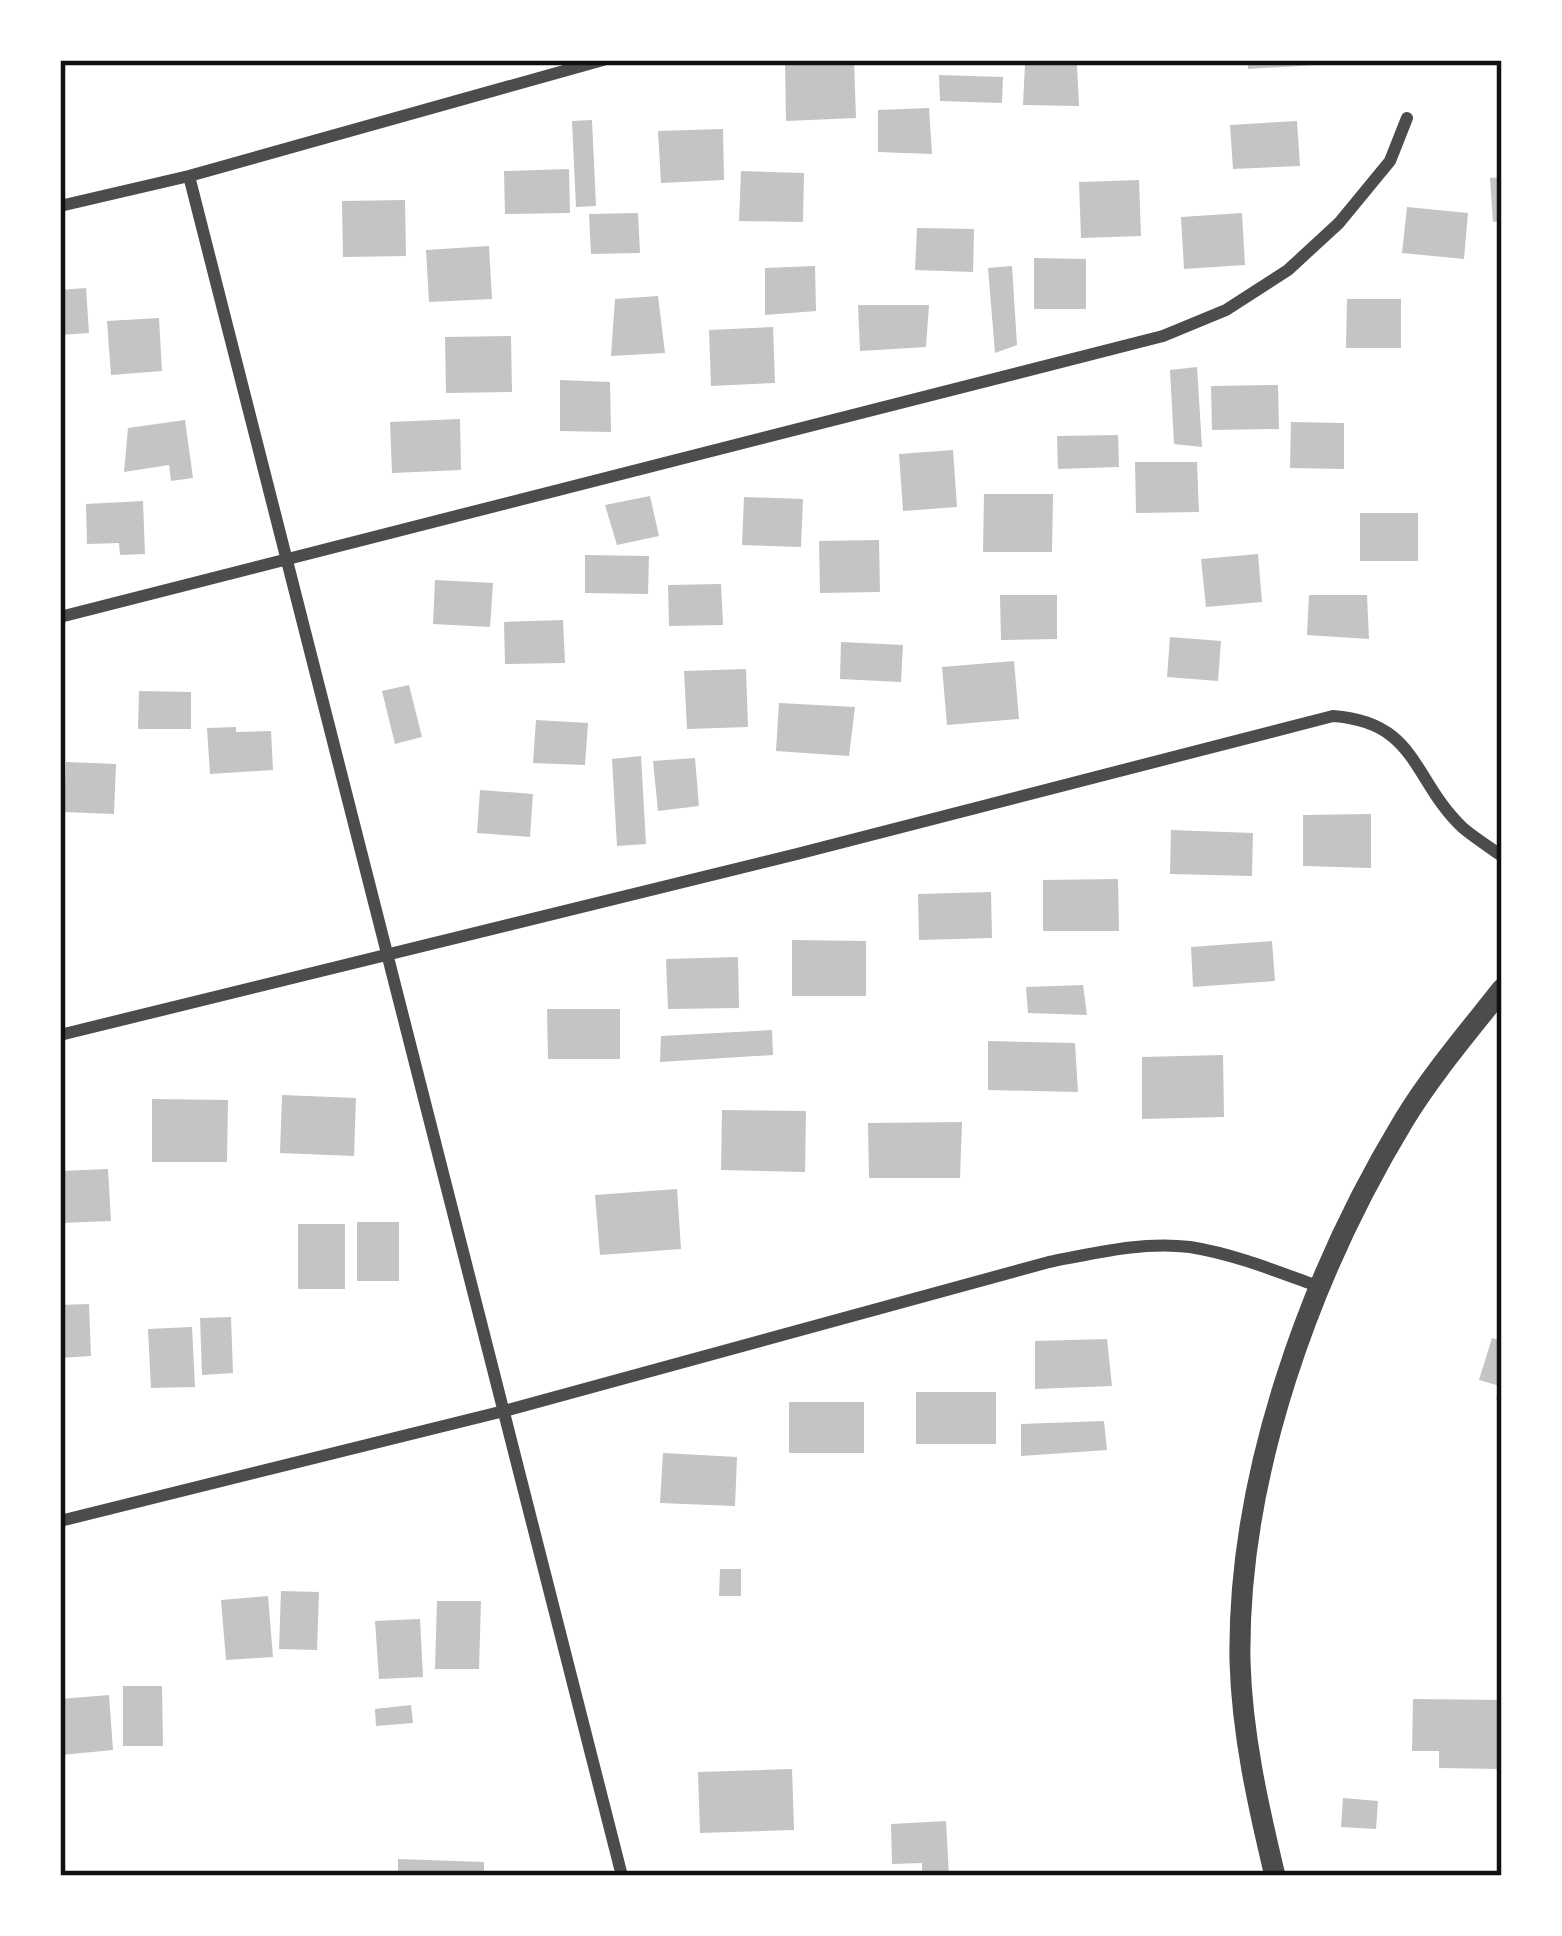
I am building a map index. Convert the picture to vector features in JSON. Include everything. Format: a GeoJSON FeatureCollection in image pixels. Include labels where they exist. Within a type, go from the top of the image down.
{"type":"FeatureCollection","features":[{"type":"Feature","properties":{"kind":"street"},"geometry":{"type":"LineString","coordinates":[[60,206],[189,176],[603,60]]}},
{"type":"Feature","properties":{"kind":"street"},"geometry":{"type":"LineString","coordinates":[[60,617],[1163,336],[1226,310],[1288,270],[1339,224],[1390,161],[1407,118]]}},
{"type":"Feature","properties":{"kind":"street"},"geometry":{"type":"LineString","coordinates":[[189,176],[622,1876]]}},
{"type":"Feature","properties":{"kind":"street"},"geometry":{"type":"LineString","coordinates":[[60,1036],[1333,716],[1367,719],[1396,738],[1462,827],[1502,856]]}},
{"type":"Feature","properties":{"kind":"street"},"geometry":{"type":"LineString","coordinates":[[1275,1876],[1253,1785],[1240,1661],[1243,1587],[1258,1478],[1317,1286],[1406,1116],[1502,989]]}},
{"type":"Feature","properties":{"kind":"street"},"geometry":{"type":"LineString","coordinates":[[60,1521],[504,1411],[1049,1262],[1118,1248],[1188,1247],[1245,1260],[1317,1286]]}},
{"type":"Feature","properties":{"kind":"building"},"geometry":{"type":"Polygon","coordinates":[[[785,60],[854,60],[856,118],[786,121],[785,60]]]}},
{"type":"Feature","properties":{"kind":"building"},"geometry":{"type":"Polygon","coordinates":[[[1248,60],[1316,60],[1316,65],[1248,69],[1248,60]]]}},
{"type":"Feature","properties":{"kind":"building"},"geometry":{"type":"Polygon","coordinates":[[[1025,64],[1077,65],[1079,106],[1023,105],[1025,64]]]}},
{"type":"Feature","properties":{"kind":"building"},"geometry":{"type":"Polygon","coordinates":[[[939,75],[1003,77],[1002,103],[940,101],[939,75]]]}},
{"type":"Feature","properties":{"kind":"building"},"geometry":{"type":"Polygon","coordinates":[[[929,108],[932,154],[878,152],[878,110],[929,108]]]}},
{"type":"Feature","properties":{"kind":"building"},"geometry":{"type":"Polygon","coordinates":[[[592,120],[596,206],[576,207],[572,121],[592,120]]]}},
{"type":"Feature","properties":{"kind":"building"},"geometry":{"type":"Polygon","coordinates":[[[1297,121],[1300,166],[1233,169],[1230,125],[1297,121]]]}},
{"type":"Feature","properties":{"kind":"building"},"geometry":{"type":"Polygon","coordinates":[[[723,129],[724,180],[661,183],[658,131],[723,129]]]}},
{"type":"Feature","properties":{"kind":"building"},"geometry":{"type":"Polygon","coordinates":[[[569,169],[570,213],[505,214],[504,171],[569,169]]]}},
{"type":"Feature","properties":{"kind":"building"},"geometry":{"type":"Polygon","coordinates":[[[741,171],[804,173],[803,222],[739,221],[741,171]]]}},
{"type":"Feature","properties":{"kind":"building"},"geometry":{"type":"Polygon","coordinates":[[[1502,177],[1502,221],[1493,222],[1490,178],[1502,177]]]}},
{"type":"Feature","properties":{"kind":"building"},"geometry":{"type":"Polygon","coordinates":[[[1139,180],[1141,236],[1081,238],[1079,182],[1139,180]]]}},
{"type":"Feature","properties":{"kind":"building"},"geometry":{"type":"Polygon","coordinates":[[[405,200],[406,256],[343,257],[342,201],[405,200]]]}},
{"type":"Feature","properties":{"kind":"building"},"geometry":{"type":"Polygon","coordinates":[[[1407,207],[1468,213],[1464,259],[1402,253],[1407,207]]]}},
{"type":"Feature","properties":{"kind":"building"},"geometry":{"type":"Polygon","coordinates":[[[638,213],[640,253],[591,254],[589,214],[638,213]]]}},
{"type":"Feature","properties":{"kind":"building"},"geometry":{"type":"Polygon","coordinates":[[[1242,213],[1245,265],[1184,269],[1181,217],[1242,213]]]}},
{"type":"Feature","properties":{"kind":"building"},"geometry":{"type":"Polygon","coordinates":[[[917,228],[974,229],[973,272],[915,270],[917,228]]]}},
{"type":"Feature","properties":{"kind":"building"},"geometry":{"type":"Polygon","coordinates":[[[489,246],[492,299],[429,302],[426,250],[489,246]]]}},
{"type":"Feature","properties":{"kind":"building"},"geometry":{"type":"Polygon","coordinates":[[[1034,258],[1086,259],[1086,309],[1034,309],[1034,258]]]}},
{"type":"Feature","properties":{"kind":"building"},"geometry":{"type":"Polygon","coordinates":[[[815,266],[816,311],[765,315],[765,268],[815,266]]]}},
{"type":"Feature","properties":{"kind":"building"},"geometry":{"type":"Polygon","coordinates":[[[1012,266],[1017,345],[995,353],[988,268],[1012,266]]]}},
{"type":"Feature","properties":{"kind":"building"},"geometry":{"type":"Polygon","coordinates":[[[86,288],[89,333],[60,335],[60,290],[86,288]]]}},
{"type":"Feature","properties":{"kind":"building"},"geometry":{"type":"Polygon","coordinates":[[[658,296],[665,353],[611,356],[615,299],[658,296]]]}},
{"type":"Feature","properties":{"kind":"building"},"geometry":{"type":"Polygon","coordinates":[[[1347,299],[1401,299],[1401,348],[1346,348],[1347,299]]]}},
{"type":"Feature","properties":{"kind":"building"},"geometry":{"type":"Polygon","coordinates":[[[858,305],[929,305],[926,347],[860,351],[858,305]]]}},
{"type":"Feature","properties":{"kind":"building"},"geometry":{"type":"Polygon","coordinates":[[[159,318],[162,371],[111,375],[107,321],[159,318]]]}},
{"type":"Feature","properties":{"kind":"building"},"geometry":{"type":"Polygon","coordinates":[[[773,327],[775,383],[711,386],[709,330],[773,327]]]}},
{"type":"Feature","properties":{"kind":"building"},"geometry":{"type":"Polygon","coordinates":[[[511,336],[512,392],[446,393],[445,337],[511,336]]]}},
{"type":"Feature","properties":{"kind":"building"},"geometry":{"type":"Polygon","coordinates":[[[1197,367],[1202,447],[1174,444],[1170,370],[1197,367]]]}},
{"type":"Feature","properties":{"kind":"building"},"geometry":{"type":"Polygon","coordinates":[[[560,380],[610,382],[611,432],[560,431],[560,380]]]}},
{"type":"Feature","properties":{"kind":"building"},"geometry":{"type":"Polygon","coordinates":[[[1278,385],[1279,429],[1212,430],[1211,386],[1278,385]]]}},
{"type":"Feature","properties":{"kind":"building"},"geometry":{"type":"Polygon","coordinates":[[[460,419],[461,470],[392,473],[390,422],[460,419]]]}},
{"type":"Feature","properties":{"kind":"building"},"geometry":{"type":"Polygon","coordinates":[[[185,420],[193,478],[171,481],[169,465],[124,472],[128,428],[185,420]]]}},
{"type":"Feature","properties":{"kind":"building"},"geometry":{"type":"Polygon","coordinates":[[[1291,422],[1344,423],[1344,469],[1290,468],[1291,422]]]}},
{"type":"Feature","properties":{"kind":"building"},"geometry":{"type":"Polygon","coordinates":[[[1118,435],[1119,467],[1058,469],[1057,436],[1118,435]]]}},
{"type":"Feature","properties":{"kind":"building"},"geometry":{"type":"Polygon","coordinates":[[[953,450],[957,507],[903,511],[899,454],[953,450]]]}},
{"type":"Feature","properties":{"kind":"building"},"geometry":{"type":"Polygon","coordinates":[[[1135,462],[1197,462],[1199,512],[1136,513],[1135,462]]]}},
{"type":"Feature","properties":{"kind":"building"},"geometry":{"type":"Polygon","coordinates":[[[984,494],[1053,494],[1052,552],[983,552],[984,494]]]}},
{"type":"Feature","properties":{"kind":"building"},"geometry":{"type":"Polygon","coordinates":[[[650,496],[659,536],[617,545],[605,505],[650,496]]]}},
{"type":"Feature","properties":{"kind":"building"},"geometry":{"type":"Polygon","coordinates":[[[744,497],[803,499],[801,547],[742,545],[744,497]]]}},
{"type":"Feature","properties":{"kind":"building"},"geometry":{"type":"Polygon","coordinates":[[[143,501],[145,554],[120,555],[119,543],[87,544],[86,504],[143,501]]]}},
{"type":"Feature","properties":{"kind":"building"},"geometry":{"type":"Polygon","coordinates":[[[1360,513],[1418,513],[1418,561],[1360,561],[1360,513]]]}},
{"type":"Feature","properties":{"kind":"building"},"geometry":{"type":"Polygon","coordinates":[[[879,540],[880,592],[820,593],[819,541],[879,540]]]}},
{"type":"Feature","properties":{"kind":"building"},"geometry":{"type":"Polygon","coordinates":[[[1258,554],[1262,602],[1206,607],[1201,559],[1258,554]]]}},
{"type":"Feature","properties":{"kind":"building"},"geometry":{"type":"Polygon","coordinates":[[[585,555],[649,556],[648,594],[585,593],[585,555]]]}},
{"type":"Feature","properties":{"kind":"building"},"geometry":{"type":"Polygon","coordinates":[[[435,580],[493,583],[490,627],[433,624],[435,580]]]}},
{"type":"Feature","properties":{"kind":"building"},"geometry":{"type":"Polygon","coordinates":[[[721,584],[723,625],[669,626],[668,585],[721,584]]]}},
{"type":"Feature","properties":{"kind":"building"},"geometry":{"type":"Polygon","coordinates":[[[1000,595],[1057,595],[1057,639],[1001,640],[1000,595]]]}},
{"type":"Feature","properties":{"kind":"building"},"geometry":{"type":"Polygon","coordinates":[[[1309,595],[1367,595],[1369,639],[1307,635],[1309,595]]]}},
{"type":"Feature","properties":{"kind":"building"},"geometry":{"type":"Polygon","coordinates":[[[563,620],[565,663],[505,664],[504,622],[563,620]]]}},
{"type":"Feature","properties":{"kind":"building"},"geometry":{"type":"Polygon","coordinates":[[[1170,637],[1221,641],[1218,681],[1167,677],[1170,637]]]}},
{"type":"Feature","properties":{"kind":"building"},"geometry":{"type":"Polygon","coordinates":[[[841,642],[903,645],[901,682],[840,679],[841,642]]]}},
{"type":"Feature","properties":{"kind":"building"},"geometry":{"type":"Polygon","coordinates":[[[1014,661],[1019,719],[947,725],[942,667],[1014,661]]]}},
{"type":"Feature","properties":{"kind":"building"},"geometry":{"type":"Polygon","coordinates":[[[746,669],[748,727],[687,729],[684,671],[746,669]]]}},
{"type":"Feature","properties":{"kind":"building"},"geometry":{"type":"Polygon","coordinates":[[[409,685],[422,737],[395,744],[382,691],[409,685]]]}},
{"type":"Feature","properties":{"kind":"building"},"geometry":{"type":"Polygon","coordinates":[[[139,691],[191,692],[191,729],[138,729],[139,691]]]}},
{"type":"Feature","properties":{"kind":"building"},"geometry":{"type":"Polygon","coordinates":[[[779,703],[855,707],[849,756],[776,751],[779,703]]]}},
{"type":"Feature","properties":{"kind":"building"},"geometry":{"type":"Polygon","coordinates":[[[536,720],[588,723],[585,765],[533,763],[536,720]]]}},
{"type":"Feature","properties":{"kind":"building"},"geometry":{"type":"Polygon","coordinates":[[[236,727],[236,732],[271,731],[273,770],[210,774],[207,728],[236,727]]]}},
{"type":"Feature","properties":{"kind":"building"},"geometry":{"type":"Polygon","coordinates":[[[641,756],[646,844],[617,846],[612,759],[641,756]]]}},
{"type":"Feature","properties":{"kind":"building"},"geometry":{"type":"Polygon","coordinates":[[[695,758],[699,806],[658,811],[653,761],[695,758]]]}},
{"type":"Feature","properties":{"kind":"building"},"geometry":{"type":"Polygon","coordinates":[[[66,762],[116,764],[114,814],[64,812],[66,762]]]}},
{"type":"Feature","properties":{"kind":"building"},"geometry":{"type":"Polygon","coordinates":[[[480,790],[533,794],[530,837],[477,833],[480,790]]]}},
{"type":"Feature","properties":{"kind":"building"},"geometry":{"type":"Polygon","coordinates":[[[1371,814],[1371,868],[1303,866],[1303,815],[1371,814]]]}},
{"type":"Feature","properties":{"kind":"building"},"geometry":{"type":"Polygon","coordinates":[[[1171,830],[1253,833],[1252,876],[1170,874],[1171,830]]]}},
{"type":"Feature","properties":{"kind":"building"},"geometry":{"type":"Polygon","coordinates":[[[1118,879],[1119,931],[1043,931],[1043,880],[1118,879]]]}},
{"type":"Feature","properties":{"kind":"building"},"geometry":{"type":"Polygon","coordinates":[[[991,892],[992,938],[919,940],[918,894],[991,892]]]}},
{"type":"Feature","properties":{"kind":"building"},"geometry":{"type":"Polygon","coordinates":[[[792,940],[866,941],[866,996],[792,996],[792,940]]]}},
{"type":"Feature","properties":{"kind":"building"},"geometry":{"type":"Polygon","coordinates":[[[1272,941],[1275,981],[1193,987],[1191,947],[1272,941]]]}},
{"type":"Feature","properties":{"kind":"building"},"geometry":{"type":"Polygon","coordinates":[[[738,957],[739,1008],[668,1009],[666,959],[738,957]]]}},
{"type":"Feature","properties":{"kind":"building"},"geometry":{"type":"Polygon","coordinates":[[[1083,985],[1087,1015],[1028,1013],[1026,987],[1083,985]]]}},
{"type":"Feature","properties":{"kind":"building"},"geometry":{"type":"Polygon","coordinates":[[[547,1009],[620,1009],[620,1059],[548,1059],[547,1009]]]}},
{"type":"Feature","properties":{"kind":"building"},"geometry":{"type":"Polygon","coordinates":[[[772,1030],[773,1055],[660,1062],[661,1036],[772,1030]]]}},
{"type":"Feature","properties":{"kind":"building"},"geometry":{"type":"Polygon","coordinates":[[[988,1041],[1075,1043],[1078,1092],[988,1090],[988,1041]]]}},
{"type":"Feature","properties":{"kind":"building"},"geometry":{"type":"Polygon","coordinates":[[[1223,1055],[1224,1117],[1142,1119],[1142,1057],[1223,1055]]]}},
{"type":"Feature","properties":{"kind":"building"},"geometry":{"type":"Polygon","coordinates":[[[282,1095],[356,1098],[354,1156],[280,1153],[282,1095]]]}},
{"type":"Feature","properties":{"kind":"building"},"geometry":{"type":"Polygon","coordinates":[[[152,1099],[228,1100],[227,1162],[152,1162],[152,1099]]]}},
{"type":"Feature","properties":{"kind":"building"},"geometry":{"type":"Polygon","coordinates":[[[722,1110],[806,1111],[805,1172],[721,1170],[722,1110]]]}},
{"type":"Feature","properties":{"kind":"building"},"geometry":{"type":"Polygon","coordinates":[[[962,1122],[960,1178],[869,1178],[868,1123],[962,1122]]]}},
{"type":"Feature","properties":{"kind":"building"},"geometry":{"type":"Polygon","coordinates":[[[108,1169],[111,1221],[60,1223],[60,1171],[108,1169]]]}},
{"type":"Feature","properties":{"kind":"building"},"geometry":{"type":"Polygon","coordinates":[[[677,1189],[681,1249],[600,1255],[595,1195],[677,1189]]]}},
{"type":"Feature","properties":{"kind":"building"},"geometry":{"type":"Polygon","coordinates":[[[357,1222],[399,1222],[399,1281],[357,1281],[357,1222]]]}},
{"type":"Feature","properties":{"kind":"building"},"geometry":{"type":"Polygon","coordinates":[[[298,1224],[345,1224],[345,1289],[298,1289],[298,1224]]]}},
{"type":"Feature","properties":{"kind":"building"},"geometry":{"type":"Polygon","coordinates":[[[89,1304],[91,1356],[60,1358],[60,1305],[89,1304]]]}},
{"type":"Feature","properties":{"kind":"building"},"geometry":{"type":"Polygon","coordinates":[[[231,1317],[233,1373],[202,1375],[200,1318],[231,1317]]]}},
{"type":"Feature","properties":{"kind":"building"},"geometry":{"type":"Polygon","coordinates":[[[192,1327],[195,1387],[151,1388],[148,1329],[192,1327]]]}},
{"type":"Feature","properties":{"kind":"building"},"geometry":{"type":"Polygon","coordinates":[[[1492,1338],[1502,1341],[1502,1401],[1496,1399],[1500,1386],[1479,1380],[1492,1338]]]}},
{"type":"Feature","properties":{"kind":"building"},"geometry":{"type":"Polygon","coordinates":[[[1107,1339],[1112,1386],[1035,1389],[1035,1341],[1107,1339]]]}},
{"type":"Feature","properties":{"kind":"building"},"geometry":{"type":"Polygon","coordinates":[[[916,1392],[996,1392],[996,1444],[916,1444],[916,1392]]]}},
{"type":"Feature","properties":{"kind":"building"},"geometry":{"type":"Polygon","coordinates":[[[789,1402],[864,1402],[864,1453],[789,1453],[789,1402]]]}},
{"type":"Feature","properties":{"kind":"building"},"geometry":{"type":"Polygon","coordinates":[[[1104,1421],[1107,1450],[1021,1456],[1021,1424],[1104,1421]]]}},
{"type":"Feature","properties":{"kind":"building"},"geometry":{"type":"Polygon","coordinates":[[[663,1453],[737,1457],[735,1506],[660,1503],[663,1453]]]}},
{"type":"Feature","properties":{"kind":"building"},"geometry":{"type":"Polygon","coordinates":[[[720,1569],[741,1569],[741,1596],[719,1596],[720,1569]]]}},
{"type":"Feature","properties":{"kind":"building"},"geometry":{"type":"Polygon","coordinates":[[[281,1591],[319,1592],[317,1650],[279,1649],[281,1591]]]}},
{"type":"Feature","properties":{"kind":"building"},"geometry":{"type":"Polygon","coordinates":[[[268,1596],[273,1657],[226,1660],[221,1600],[268,1596]]]}},
{"type":"Feature","properties":{"kind":"building"},"geometry":{"type":"Polygon","coordinates":[[[437,1601],[481,1601],[479,1669],[435,1669],[437,1601]]]}},
{"type":"Feature","properties":{"kind":"building"},"geometry":{"type":"Polygon","coordinates":[[[420,1619],[423,1677],[379,1679],[375,1621],[420,1619]]]}},
{"type":"Feature","properties":{"kind":"building"},"geometry":{"type":"Polygon","coordinates":[[[123,1686],[162,1686],[163,1746],[123,1746],[123,1686]]]}},
{"type":"Feature","properties":{"kind":"building"},"geometry":{"type":"Polygon","coordinates":[[[109,1695],[113,1750],[61,1755],[60,1699],[109,1695]]]}},
{"type":"Feature","properties":{"kind":"building"},"geometry":{"type":"Polygon","coordinates":[[[1413,1699],[1502,1700],[1502,1769],[1439,1768],[1439,1751],[1412,1751],[1413,1699]]]}},
{"type":"Feature","properties":{"kind":"building"},"geometry":{"type":"Polygon","coordinates":[[[411,1705],[413,1723],[376,1726],[375,1709],[411,1705]]]}},
{"type":"Feature","properties":{"kind":"building"},"geometry":{"type":"Polygon","coordinates":[[[792,1769],[794,1830],[700,1833],[698,1772],[792,1769]]]}},
{"type":"Feature","properties":{"kind":"building"},"geometry":{"type":"Polygon","coordinates":[[[1343,1798],[1378,1801],[1376,1829],[1341,1827],[1343,1798]]]}},
{"type":"Feature","properties":{"kind":"building"},"geometry":{"type":"Polygon","coordinates":[[[946,1821],[949,1876],[922,1876],[922,1863],[892,1864],[891,1824],[946,1821]]]}},
{"type":"Feature","properties":{"kind":"building"},"geometry":{"type":"Polygon","coordinates":[[[398,1859],[484,1862],[484,1876],[398,1876],[398,1859]]]}}]}
